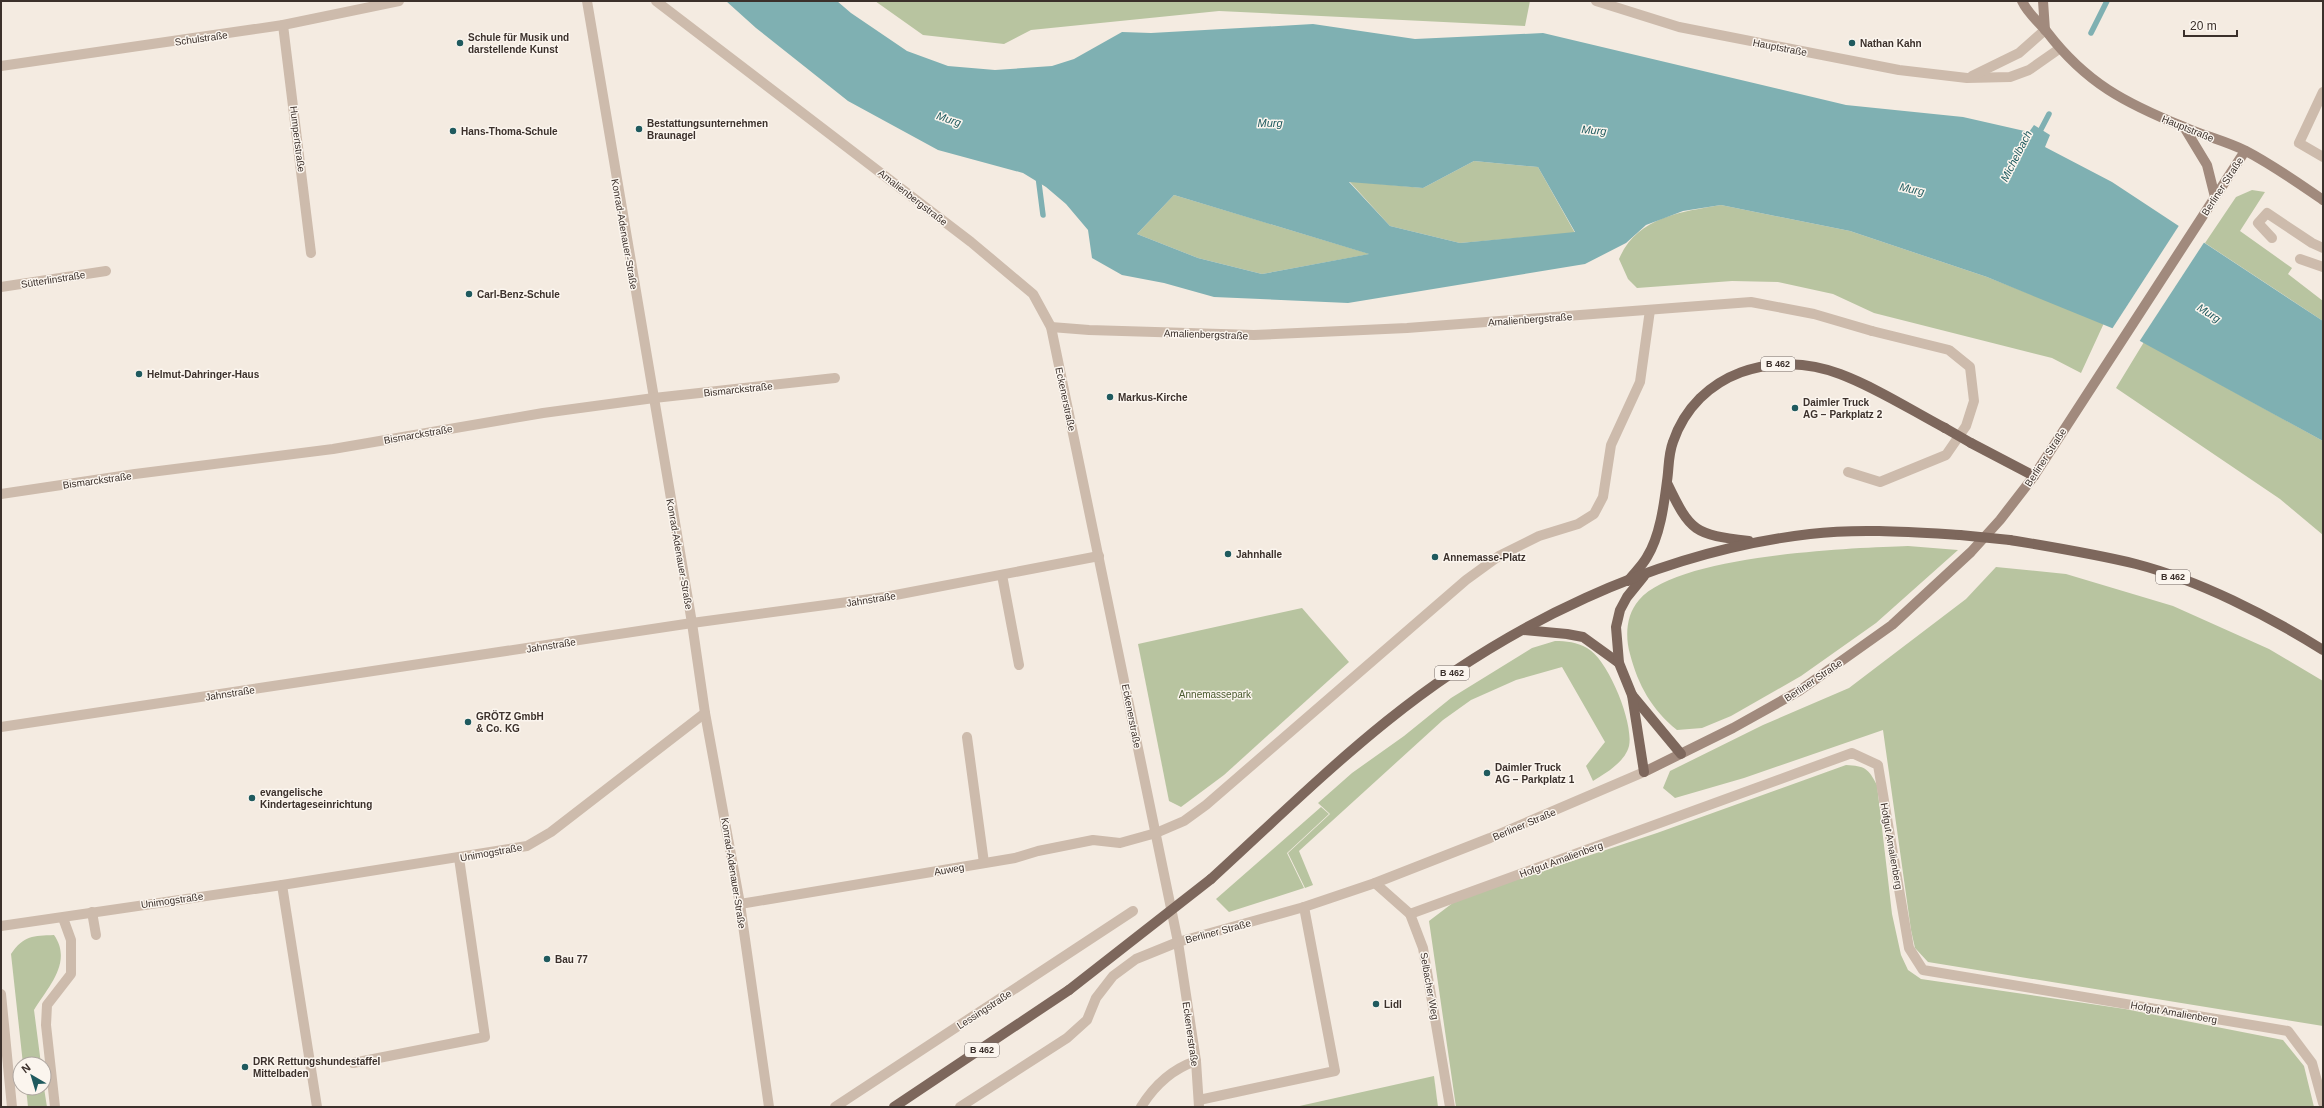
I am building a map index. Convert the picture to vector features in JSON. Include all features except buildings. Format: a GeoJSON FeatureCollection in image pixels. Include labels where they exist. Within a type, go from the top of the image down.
{"type":"FeatureCollection","features":[{"type":"Feature","properties":{"kind":"main road","name":"Hauptstraße"},"geometry":{"type":"LineString","coordinates":[[2022,1],[2027,11],[2045,30],[2059,49],[2097,84],[2127,102],[2184,127],[2245,151],[2275,168],[2323,200]]}},
{"type":"Feature","properties":{"kind":"main road"},"geometry":{"type":"LineString","coordinates":[[2043,1],[2045,30]]}},
{"type":"Feature","properties":{"kind":"main road"},"geometry":{"type":"LineString","coordinates":[[2184,127],[2207,165],[2215,197]]}},
{"type":"Feature","properties":{"kind":"main road","name":"Berliner Straße"},"geometry":{"type":"LineString","coordinates":[[1644,772],[1799,691],[1892,625],[1971,552],[2000,520],[2034,476],[2087,392],[2245,151]]}},
{"type":"Feature","properties":{"kind":"main road","name":"B 462"},"geometry":{"type":"LineString","coordinates":[[1628,581],[1647,557],[1654,543],[1667,483],[1672,443],[1683,418],[1699,399],[1720,381],[1737,374],[1771,365],[1778,364],[1811,367],[1840,374],[1946,428],[2034,476]]}},
{"type":"Feature","properties":{"kind":"main road","name":"B 462"},"geometry":{"type":"LineString","coordinates":[[1667,483],[1676,505],[1684,518],[1698,531],[1719,538],[1755,542]]}},
{"type":"Feature","properties":{"kind":"main road","name":"B 462"},"geometry":{"type":"LineString","coordinates":[[894,1107],[1069,990],[1145,932],[1211,879],[1386,721],[1462,666],[1523,630],[1592,596],[1628,581],[1717,552],[1755,542],[1812,533],[1875,532],[1960,535],[2010,540],[2076,551],[2151,569],[2229,599],[2323,650]]}},
{"type":"Feature","properties":{"kind":"main road"},"geometry":{"type":"LineString","coordinates":[[1644,772],[1632,695],[1619,663],[1616,627],[1620,610],[1628,597],[1646,575]]}},
{"type":"Feature","properties":{"kind":"main road"},"geometry":{"type":"LineString","coordinates":[[1523,630],[1583,637],[1619,663]]}},
{"type":"Feature","properties":{"kind":"main road"},"geometry":{"type":"LineString","coordinates":[[1632,695],[1681,754]]}},
{"type":"Feature","properties":{"kind":"street","name":"Schulstraße"},"geometry":{"type":"LineString","coordinates":[[1,66],[283,25],[350,5],[399,1]]}},
{"type":"Feature","properties":{"kind":"street","name":"Konrad-Adenauer-Straße"},"geometry":{"type":"LineString","coordinates":[[586,1],[692,623],[705,713],[740,904],[769,1107]]}},
{"type":"Feature","properties":{"kind":"street","name":"Amalienbergstraße"},"geometry":{"type":"LineString","coordinates":[[656,1],[971,242],[1033,294],[1051,327],[1254,335],[1407,328],[1751,302],[1814,314],[1872,331],[1948,350],[1970,367],[1974,401],[1966,426],[1946,455],[1880,482],[1848,472]]}},
{"type":"Feature","properties":{"kind":"street","name":"Hauptstraße"},"geometry":{"type":"LineString","coordinates":[[1596,1],[1679,27],[1899,70],[1967,78],[2010,77],[2029,70],[2059,49]]}},
{"type":"Feature","properties":{"kind":"street","name":"Humpertstraße"},"geometry":{"type":"LineString","coordinates":[[283,25],[311,253]]}},
{"type":"Feature","properties":{"kind":"street"},"geometry":{"type":"LineString","coordinates":[[1967,78],[2014,56],[2045,30]]}},
{"type":"Feature","properties":{"kind":"street"},"geometry":{"type":"LineString","coordinates":[[2323,92],[2299,143],[2323,157]]}},
{"type":"Feature","properties":{"kind":"street"},"geometry":{"type":"LineString","coordinates":[[2272,238],[2258,223],[2267,213],[2312,243],[2323,248]]}},
{"type":"Feature","properties":{"kind":"street"},"geometry":{"type":"LineString","coordinates":[[2300,259],[2323,267]]}},
{"type":"Feature","properties":{"kind":"street","name":"Sütterlinstraße"},"geometry":{"type":"LineString","coordinates":[[1,287],[106,271]]}},
{"type":"Feature","properties":{"kind":"street","name":"Auweg"},"geometry":{"type":"LineString","coordinates":[[740,904],[1015,858],[1038,851],[1093,840],[1120,843],[1156,833],[1184,821],[1206,805],[1400,636],[1499,556],[1532,540],[1578,524],[1594,514],[1603,497],[1611,445],[1640,382],[1650,310]]}},
{"type":"Feature","properties":{"kind":"street","name":"Eckenerstraße"},"geometry":{"type":"LineString","coordinates":[[1051,327],[1178,942],[1196,1061],[1199,1103]]}},
{"type":"Feature","properties":{"kind":"street","name":"Bismarckstraße"},"geometry":{"type":"LineString","coordinates":[[1,494],[135,474],[333,449],[543,414],[654,398],[835,378]]}},
{"type":"Feature","properties":{"kind":"street","name":"Jahnstraße"},"geometry":{"type":"LineString","coordinates":[[1,727],[692,623],[885,597],[1099,556]]}},
{"type":"Feature","properties":{"kind":"street"},"geometry":{"type":"LineString","coordinates":[[1002,575],[1019,665]]}},
{"type":"Feature","properties":{"kind":"street","name":"Unimogstraße"},"geometry":{"type":"LineString","coordinates":[[1,926],[282,885],[527,846],[539,840],[705,713]]}},
{"type":"Feature","properties":{"kind":"street"},"geometry":{"type":"LineString","coordinates":[[966,737],[984,863]]}},
{"type":"Feature","properties":{"kind":"street","name":"Hofgut Amalienberg"},"geometry":{"type":"LineString","coordinates":[[1410,914],[1852,753],[1878,765],[1909,948],[1923,970],[2288,1032],[2312,1063],[2323,1103]]}},
{"type":"Feature","properties":{"kind":"street","name":"Berliner Straße"},"geometry":{"type":"LineString","coordinates":[[1178,942],[1304,907],[1375,883],[1490,838],[1644,772]]}},
{"type":"Feature","properties":{"kind":"street"},"geometry":{"type":"LineString","coordinates":[[353,1063],[485,1037],[459,858]]}},
{"type":"Feature","properties":{"kind":"street","name":"Selbacher Weg"},"geometry":{"type":"LineString","coordinates":[[1375,883],[1410,914],[1423,948],[1450,1107]]}},
{"type":"Feature","properties":{"kind":"street"},"geometry":{"type":"LineString","coordinates":[[282,885],[317,1107]]}},
{"type":"Feature","properties":{"kind":"street"},"geometry":{"type":"LineString","coordinates":[[1199,1103],[1335,1071],[1311,952],[1304,907]]}},
{"type":"Feature","properties":{"kind":"street","name":"Lessingstraße"},"geometry":{"type":"LineString","coordinates":[[835,1107],[1133,911]]}},
{"type":"Feature","properties":{"kind":"street"},"geometry":{"type":"LineString","coordinates":[[92,912],[96,935]]}},
{"type":"Feature","properties":{"kind":"street"},"geometry":{"type":"LineString","coordinates":[[55,1107],[46,1025],[47,1005],[71,974],[71,940],[63,918]]}},
{"type":"Feature","properties":{"kind":"street"},"geometry":{"type":"LineString","coordinates":[[960,1107],[1067,1038],[1087,1020],[1096,998],[1119,972],[1136,959],[1178,942]]}},
{"type":"Feature","properties":{"kind":"street"},"geometry":{"type":"LineString","coordinates":[[1,994],[12,1107]]}},
{"type":"Feature","properties":{"kind":"street"},"geometry":{"type":"LineString","coordinates":[[1141,1107],[1165,1078],[1182,1066],[1196,1061]]}},
{"type":"Feature","properties":{"kind":"green space"},"geometry":{"type":"Polygon","coordinates":[[[875,1],[1530,1],[1525,26],[1219,11],[1031,30],[1004,44],[923,35],[875,1]]]}},
{"type":"Feature","properties":{"kind":"green space"},"geometry":{"type":"Polygon","coordinates":[[[1474,161],[1538,167],[1575,233],[1460,243],[1390,226],[1349,181],[1423,188],[1474,161]]]}},
{"type":"Feature","properties":{"kind":"green space"},"geometry":{"type":"Polygon","coordinates":[[[2252,190],[2265,192],[2240,231],[2292,268],[2288,274],[2323,301],[2323,321],[2205,243],[2236,197],[2252,190]]]}},
{"type":"Feature","properties":{"kind":"green space"},"geometry":{"type":"Polygon","coordinates":[[[1174,195],[1370,254],[1262,274],[1198,258],[1137,234],[1174,195]]]}},
{"type":"Feature","properties":{"kind":"green space"},"geometry":{"type":"Polygon","coordinates":[[[1721,205],[1850,231],[1987,277],[2104,323],[2081,373],[2052,358],[1874,313],[1833,294],[1778,282],[1732,281],[1637,288],[1628,279],[1619,259],[1627,245],[1648,225],[1675,214],[1721,205]]]}},
{"type":"Feature","properties":{"kind":"green space"},"geometry":{"type":"Polygon","coordinates":[[[2144,342],[2323,441],[2323,535],[2280,499],[2116,388],[2144,342]]]}},
{"type":"Feature","properties":{"kind":"green space"},"geometry":{"type":"Polygon","coordinates":[[[1908,546],[1958,550],[1876,623],[1801,676],[1731,716],[1702,728],[1677,730],[1660,714],[1647,696],[1633,665],[1628,647],[1627,633],[1631,612],[1639,600],[1659,585],[1689,573],[1725,564],[1766,557],[1807,552],[1908,546]]]}},
{"type":"Feature","properties":{"kind":"green space"},"geometry":{"type":"Polygon","coordinates":[[[1996,567],[2066,574],[2173,606],[2269,649],[2323,681],[2323,1026],[1928,962],[1915,948],[1911,930],[1883,730],[1744,778],[1675,798],[1663,788],[1670,771],[1763,725],[1849,688],[1966,599],[1996,567]]]}},
{"type":"Feature","properties":{"kind":"green space","name":"Annemassepark"},"geometry":{"type":"Polygon","coordinates":[[[1302,608],[1349,662],[1224,775],[1181,807],[1169,801],[1138,644],[1302,608]]]}},
{"type":"Feature","properties":{"kind":"green space"},"geometry":{"type":"Polygon","coordinates":[[[1555,641],[1571,642],[1587,648],[1595,654],[1611,678],[1618,692],[1628,723],[1629,746],[1624,757],[1619,762],[1609,771],[1593,781],[1586,766],[1605,742],[1562,667],[1516,680],[1471,700],[1443,720],[1299,851],[1313,885],[1305,888],[1288,853],[1330,814],[1318,803],[1352,773],[1404,736],[1451,698],[1532,648],[1555,641]]]}},
{"type":"Feature","properties":{"kind":"green space"},"geometry":{"type":"Polygon","coordinates":[[[1846,765],[1862,767],[1868,771],[1877,785],[1892,914],[1901,955],[1908,970],[1921,979],[2125,1009],[2283,1040],[2304,1066],[2314,1107],[1456,1107],[1429,921],[1458,899],[1657,833],[1846,765]]]}},
{"type":"Feature","properties":{"kind":"green space"},"geometry":{"type":"Polygon","coordinates":[[[1321,807],[1329,814],[1287,853],[1304,888],[1229,912],[1216,899],[1321,807]]]}},
{"type":"Feature","properties":{"kind":"green space"},"geometry":{"type":"Polygon","coordinates":[[[54,935],[59,945],[61,955],[60,965],[51,983],[34,1010],[40,1056],[22,1056],[11,954],[20,943],[35,936],[54,935]]]}},
{"type":"Feature","properties":{"kind":"green space"},"geometry":{"type":"Polygon","coordinates":[[[1434,1076],[1438,1107],[1295,1107],[1434,1076]]]}},
{"type":"Feature","properties":{"kind":"green space"},"geometry":{"type":"Polygon","coordinates":[[[27,1096],[45,1096],[47,1107],[28,1107],[27,1096]]]}},
{"type":"Feature","properties":{"kind":"water","name":"Murg"},"geometry":{"type":"Polygon","coordinates":[[[726,1],[837,1],[851,13],[907,51],[948,66],[995,70],[1052,66],[1074,59],[1122,32],[1151,33],[1313,24],[1415,39],[1543,33],[1846,105],[1963,117],[2029,132],[2034,125],[2050,135],[2045,147],[2112,182],[2323,321],[2323,441],[2129,335],[1987,277],[1850,231],[1721,205],[1683,211],[1646,225],[1626,243],[1585,264],[1348,303],[1214,297],[1164,283],[1122,275],[1092,258],[1088,230],[1066,204],[1046,187],[1023,173],[938,150],[848,101],[756,28],[726,1]],[[1474,161],[1423,188],[1349,182],[1390,226],[1460,243],[1575,232],[1538,167],[1474,161]],[[1174,195],[1137,234],[1198,258],[1262,274],[1369,254],[1174,195]]]}},
{"type":"Feature","properties":{"kind":"pier"},"geometry":{"type":"Polygon","coordinates":[[[2180,224],[2205,241],[2139,342],[2112,329],[2180,224]]]}},
{"type":"Feature","properties":{"kind":"waterway","name":"Michelbach"},"geometry":{"type":"LineString","coordinates":[[2091,33],[2107,1]]}},
{"type":"Feature","properties":{"kind":"waterway","name":"Michelbach"},"geometry":{"type":"LineString","coordinates":[[2037,137],[2049,114]]}},
{"type":"Feature","properties":{"kind":"waterway"},"geometry":{"type":"LineString","coordinates":[[1038,176],[1043,215]]}},
{"type":"Feature","properties":{"kind":"place","name":"Schule für Musik und darstellende Kunst"},"geometry":{"type":"Point","coordinates":[460,43]}},
{"type":"Feature","properties":{"kind":"place","name":"Nathan Kahn"},"geometry":{"type":"Point","coordinates":[1852,43]}},
{"type":"Feature","properties":{"kind":"place","name":"Bestattungsunternehmen Braunagel"},"geometry":{"type":"Point","coordinates":[639,129]}},
{"type":"Feature","properties":{"kind":"place","name":"Hans-Thoma-Schule"},"geometry":{"type":"Point","coordinates":[453,131]}},
{"type":"Feature","properties":{"kind":"place","name":"Carl-Benz-Schule"},"geometry":{"type":"Point","coordinates":[469,294]}},
{"type":"Feature","properties":{"kind":"place","name":"Helmut-Dahringer-Haus"},"geometry":{"type":"Point","coordinates":[139,374]}},
{"type":"Feature","properties":{"kind":"place","name":"Markus-Kirche"},"geometry":{"type":"Point","coordinates":[1110,397]}},
{"type":"Feature","properties":{"kind":"place","name":"Daimler Truck AG − Parkplatz 2"},"geometry":{"type":"Point","coordinates":[1795,408]}},
{"type":"Feature","properties":{"kind":"place","name":"Jahnhalle"},"geometry":{"type":"Point","coordinates":[1228,554]}},
{"type":"Feature","properties":{"kind":"place","name":"Annemasse-Platz"},"geometry":{"type":"Point","coordinates":[1435,557]}},
{"type":"Feature","properties":{"kind":"place","name":"GRÖTZ GmbH & Co. KG"},"geometry":{"type":"Point","coordinates":[468,722]}},
{"type":"Feature","properties":{"kind":"place","name":"Daimler Truck AG − Parkplatz 1"},"geometry":{"type":"Point","coordinates":[1487,773]}},
{"type":"Feature","properties":{"kind":"place","name":"evangelische Kindertageseinrichtung"},"geometry":{"type":"Point","coordinates":[252,798]}},
{"type":"Feature","properties":{"kind":"place","name":"Bau 77"},"geometry":{"type":"Point","coordinates":[547,959]}},
{"type":"Feature","properties":{"kind":"place","name":"Lidl"},"geometry":{"type":"Point","coordinates":[1376,1004]}},
{"type":"Feature","properties":{"kind":"place","name":"DRK Rettungshundestaffel Mittelbaden"},"geometry":{"type":"Point","coordinates":[245,1067]}}]}
